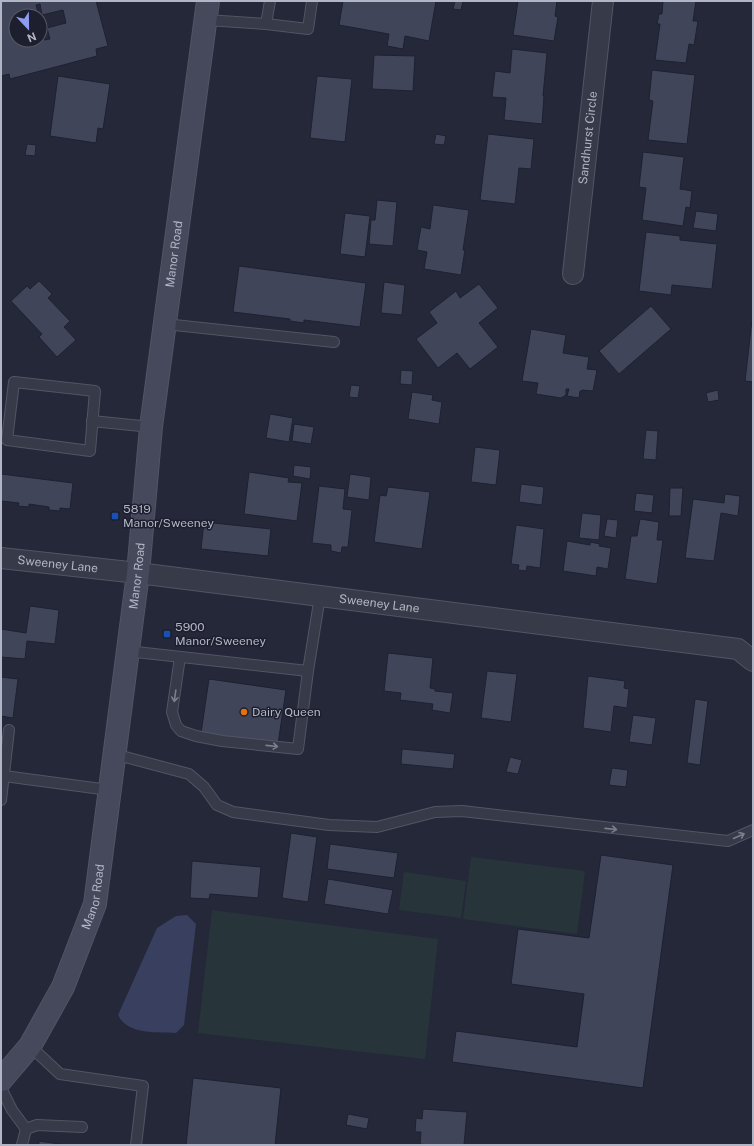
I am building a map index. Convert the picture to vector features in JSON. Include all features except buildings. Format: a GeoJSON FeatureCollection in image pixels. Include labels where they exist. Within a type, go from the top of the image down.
{"type":"FeatureCollection","features":[{"type":"Feature","properties":{"kind":"main road","name":"Manor Road"},"geometry":{"type":"LineString","coordinates":[[1,1080],[30,1046],[63,987],[95,904],[138,573],[152,427],[207,10]]}},
{"type":"Feature","properties":{"kind":"street","name":"Sandhurst Circle"},"geometry":{"type":"LineString","coordinates":[[573,274],[603,1]]}},
{"type":"Feature","properties":{"kind":"street","name":"Sweeney Lane"},"geometry":{"type":"LineString","coordinates":[[1,558],[138,573],[738,649],[753,661]]}},
{"type":"Feature","properties":{"kind":"lane"},"geometry":{"type":"LineString","coordinates":[[266,24],[270,1]]}},
{"type":"Feature","properties":{"kind":"lane"},"geometry":{"type":"LineString","coordinates":[[207,10],[266,24],[308,29],[312,1]]}},
{"type":"Feature","properties":{"kind":"lane"},"geometry":{"type":"LineString","coordinates":[[165,324],[334,342]]}},
{"type":"Feature","properties":{"kind":"lane"},"geometry":{"type":"LineString","coordinates":[[14,382],[95,391],[92,421],[90,450],[7,440],[14,382]]}},
{"type":"Feature","properties":{"kind":"lane"},"geometry":{"type":"LineString","coordinates":[[92,421],[152,427]]}},
{"type":"Feature","properties":{"kind":"lane"},"geometry":{"type":"LineString","coordinates":[[180,657],[172,712],[176,725],[181,731],[196,736],[222,741],[298,749],[320,596]]}},
{"type":"Feature","properties":{"kind":"lane"},"geometry":{"type":"LineString","coordinates":[[127,651],[308,672]]}},
{"type":"Feature","properties":{"kind":"lane"},"geometry":{"type":"LineString","coordinates":[[1,800],[9,730]]}},
{"type":"Feature","properties":{"kind":"lane"},"geometry":{"type":"LineString","coordinates":[[114,754],[189,774],[204,787],[216,805],[233,812],[329,825],[377,827],[435,812],[455,811],[728,841],[753,830]]}},
{"type":"Feature","properties":{"kind":"lane"},"geometry":{"type":"LineString","coordinates":[[4,776],[109,790]]}},
{"type":"Feature","properties":{"kind":"lane"},"geometry":{"type":"LineString","coordinates":[[30,1046],[60,1074],[143,1086],[136,1145]]}},
{"type":"Feature","properties":{"kind":"lane"},"geometry":{"type":"LineString","coordinates":[[1,1088],[12,1110],[26,1129]]}},
{"type":"Feature","properties":{"kind":"lane"},"geometry":{"type":"LineString","coordinates":[[26,1129],[36,1125],[82,1127]]}},
{"type":"Feature","properties":{"kind":"lane"},"geometry":{"type":"LineString","coordinates":[[22,1145],[26,1129]]}},
{"type":"Feature","properties":{"kind":"shaded area"},"geometry":{"type":"Polygon","coordinates":[[[471,857],[585,871],[577,934],[463,919],[471,857]]]}},
{"type":"Feature","properties":{"kind":"shaded area"},"geometry":{"type":"Polygon","coordinates":[[[404,872],[466,881],[461,918],[399,910],[404,872]]]}},
{"type":"Feature","properties":{"kind":"shaded area"},"geometry":{"type":"Polygon","coordinates":[[[212,910],[438,939],[425,1059],[198,1033],[212,910]]]}},
{"type":"Feature","properties":{"kind":"water"},"geometry":{"type":"Polygon","coordinates":[[[187,915],[196,924],[184,1025],[176,1033],[144,1031],[128,1026],[118,1015],[157,928],[176,916],[187,915]]]}},
{"type":"Feature","properties":{"kind":"place","name":"5819 Manor/Sweeney"},"geometry":{"type":"Point","coordinates":[115,516]}},
{"type":"Feature","properties":{"kind":"place","name":"5900 Manor/Sweeney"},"geometry":{"type":"Point","coordinates":[167,634]}},
{"type":"Feature","properties":{"kind":"place","name":"Dairy Queen"},"geometry":{"type":"Point","coordinates":[244,712]}}]}
